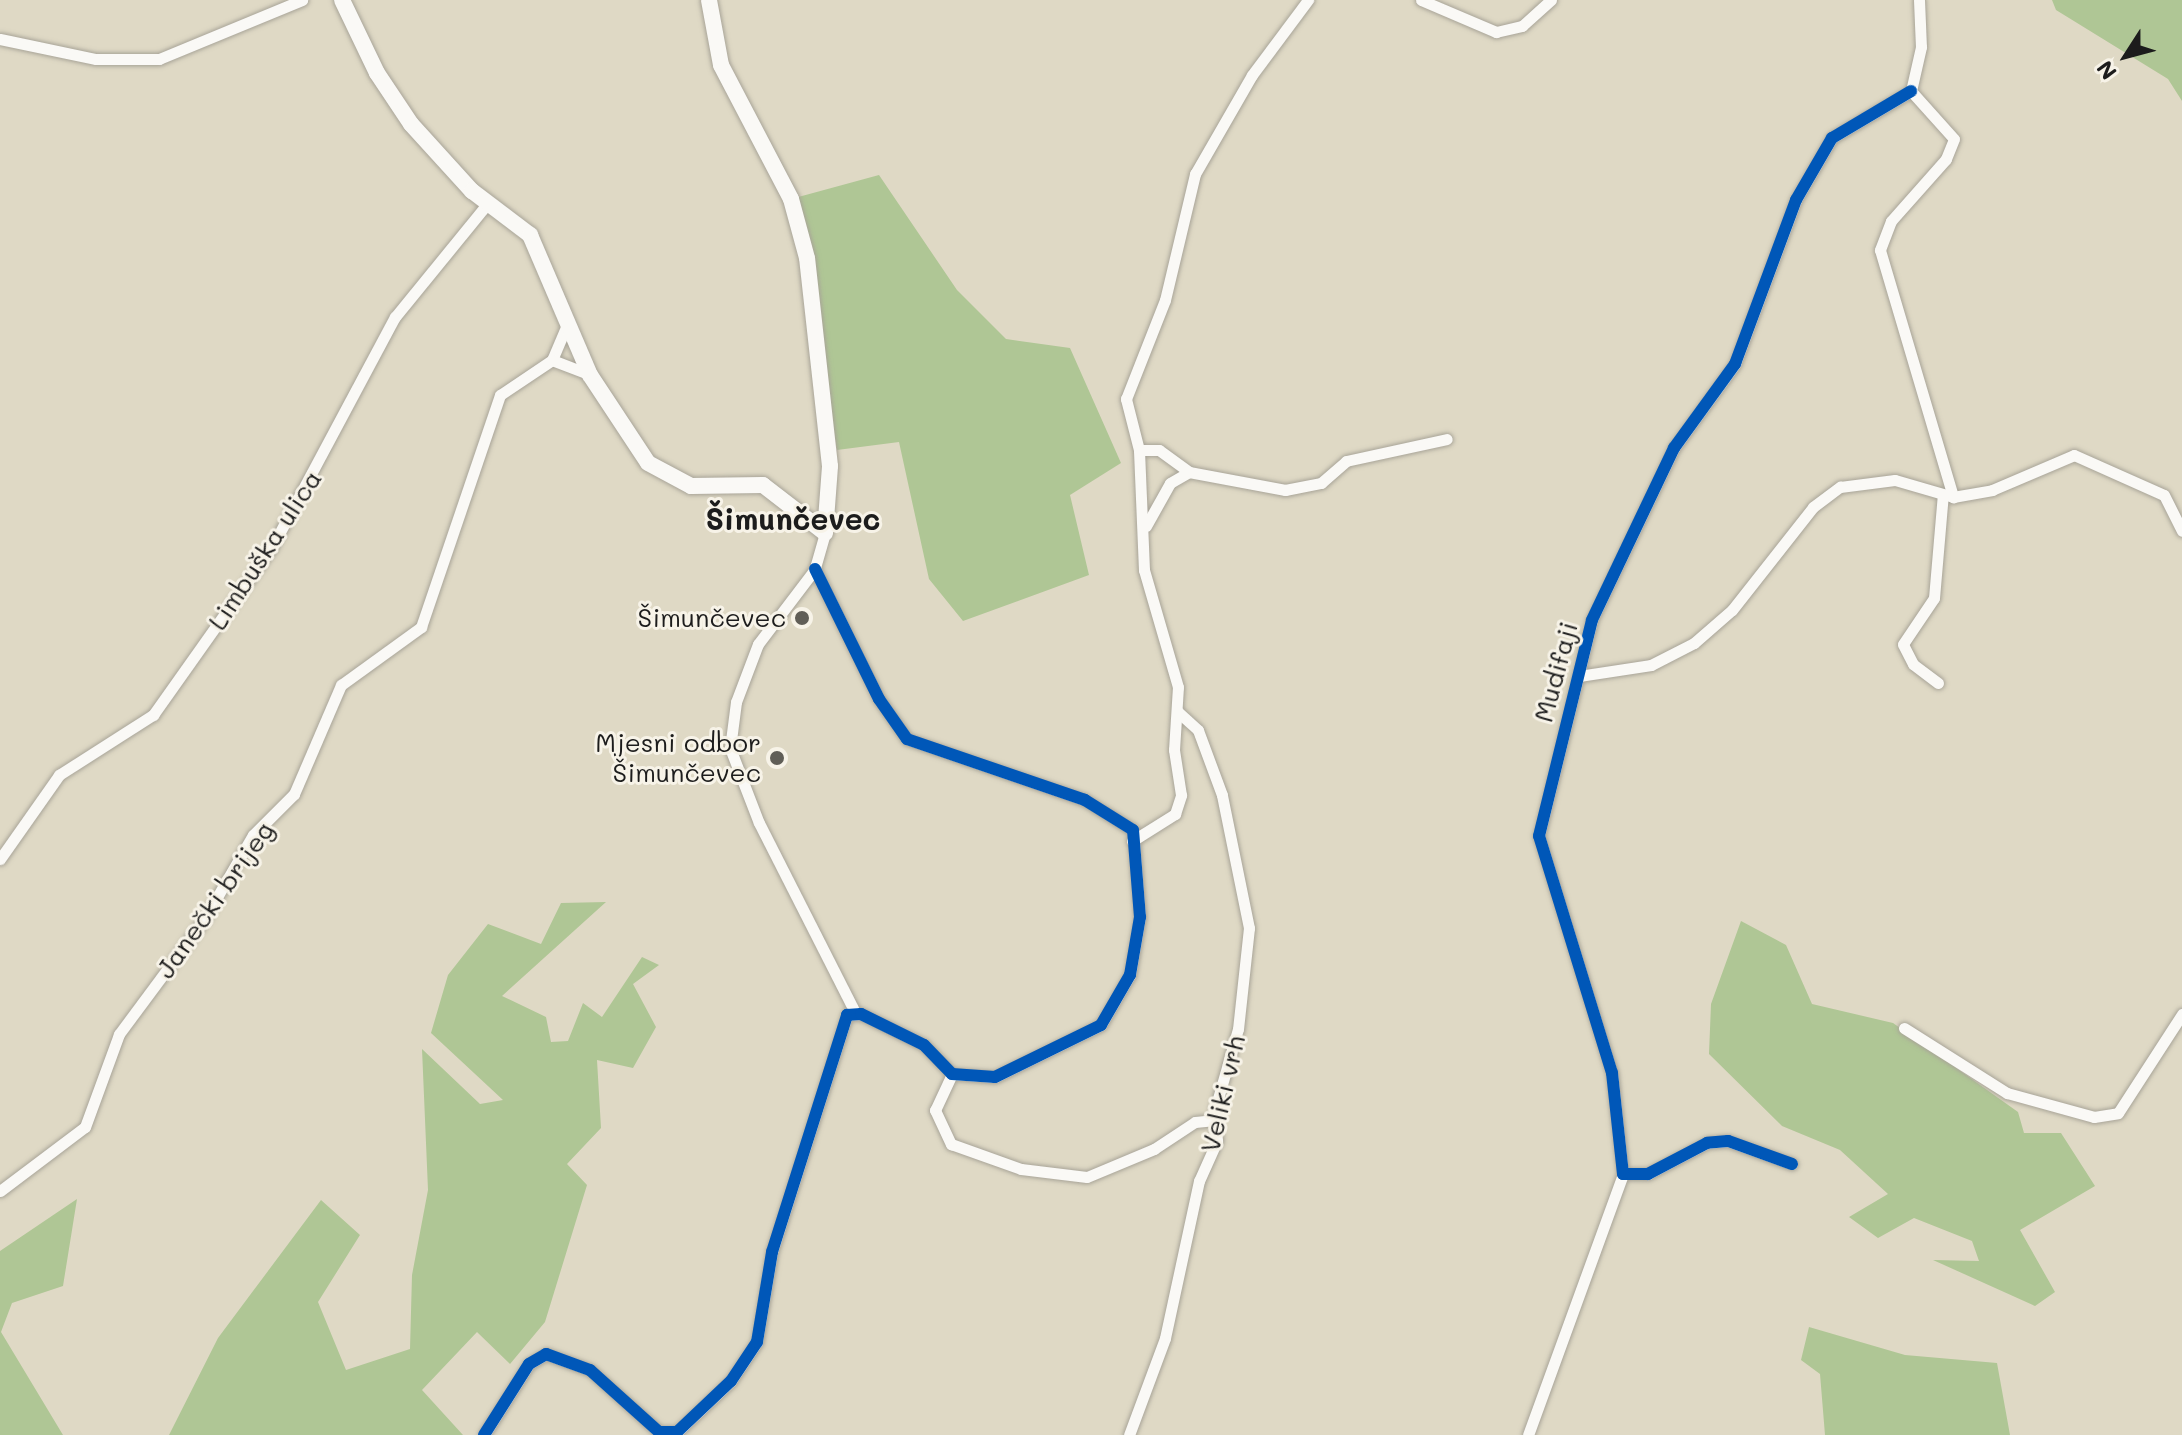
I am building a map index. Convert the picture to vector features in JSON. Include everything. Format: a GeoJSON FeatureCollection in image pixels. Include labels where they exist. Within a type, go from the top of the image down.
{"type":"FeatureCollection","features":[{"type":"Feature","properties":{"kind":"street"},"geometry":{"type":"LineString","coordinates":[[0,39],[96,59],[159,59],[302,0]]}},
{"type":"Feature","properties":{"kind":"street"},"geometry":{"type":"LineString","coordinates":[[342,0],[411,124],[488,203],[530,235],[590,375],[648,463],[668,479],[691,486],[763,485],[825,533]]}},
{"type":"Feature","properties":{"kind":"street"},"geometry":{"type":"LineString","coordinates":[[709,0],[721,65],[791,199],[807,258],[830,466],[825,533],[815,569],[758,644],[736,702],[730,748],[759,823],[855,1012],[924,1045],[952,1074],[995,1077],[1080,1041],[1118,1006],[1140,917],[1132,841],[1122,818],[1085,800],[907,739],[879,699],[815,569]]}},
{"type":"Feature","properties":{"kind":"street"},"geometry":{"type":"LineString","coordinates":[[1132,841],[1175,814],[1178,712],[1174,669],[1144,570],[1146,527],[1139,450],[1126,399],[1165,300],[1195,174],[1252,75],[1308,0]]}},
{"type":"Feature","properties":{"kind":"street"},"geometry":{"type":"LineString","coordinates":[[1421,0],[1496,32],[1522,26],[1551,0]]}},
{"type":"Feature","properties":{"kind":"street"},"geometry":{"type":"LineString","coordinates":[[1919,0],[1921,47],[1911,91],[1954,139],[1946,159],[1891,221],[1880,250],[1948,496],[1934,598],[1903,644],[1913,664],[1938,683]]}},
{"type":"Feature","properties":{"kind":"street","name":"Mudifaji"},"geometry":{"type":"LineString","coordinates":[[1623,1174],[1612,1073],[1539,836],[1592,620],[1629,535],[1674,448],[1735,364],[1796,200],[1832,138],[1911,91]]}},
{"type":"Feature","properties":{"kind":"street","name":"Limbuška ulica"},"geometry":{"type":"LineString","coordinates":[[0,859],[59,775],[153,715],[272,547],[395,317],[488,203]]}},
{"type":"Feature","properties":{"kind":"street"},"geometry":{"type":"LineString","coordinates":[[568,322],[552,360],[590,375]]}},
{"type":"Feature","properties":{"kind":"street","name":"Janečki brijeg"},"geometry":{"type":"LineString","coordinates":[[0,1191],[85,1127],[119,1034],[205,918],[253,835],[294,794],[341,685],[421,627],[492,410],[500,395],[552,360]]}},
{"type":"Feature","properties":{"kind":"street"},"geometry":{"type":"LineString","coordinates":[[1139,450],[1159,450],[1189,472],[1285,490],[1321,483],[1346,461],[1447,439]]}},
{"type":"Feature","properties":{"kind":"street","name":"Mudifaji"},"geometry":{"type":"LineString","coordinates":[[1579,676],[1651,665],[1694,643],[1732,610],[1813,507],[1840,487],[1895,480],[1948,496],[1992,490],[2074,455],[2164,495],[2182,531]]}},
{"type":"Feature","properties":{"kind":"street"},"geometry":{"type":"LineString","coordinates":[[1146,527],[1170,483],[1189,472]]}},
{"type":"Feature","properties":{"kind":"street","name":"Veliki vrh"},"geometry":{"type":"LineString","coordinates":[[1129,1435],[1175,1303],[1185,1235],[1217,1141],[1215,1120],[1238,1029],[1249,915],[1222,795],[1198,730],[1178,712]]}},
{"type":"Feature","properties":{"kind":"street"},"geometry":{"type":"LineString","coordinates":[[484,1435],[529,1364],[546,1354],[590,1370],[659,1432],[677,1432],[731,1381],[757,1342],[772,1252],[811,1142],[840,1027],[855,1012]]}},
{"type":"Feature","properties":{"kind":"street"},"geometry":{"type":"LineString","coordinates":[[1904,1028],[2007,1093],[2094,1117],[2118,1113],[2182,1014]]}},
{"type":"Feature","properties":{"kind":"street"},"geometry":{"type":"LineString","coordinates":[[952,1074],[935,1110],[951,1144],[1021,1169],[1087,1177],[1154,1149],[1195,1122],[1215,1120]]}},
{"type":"Feature","properties":{"kind":"street"},"geometry":{"type":"LineString","coordinates":[[1528,1435],[1623,1174],[1648,1174],[1707,1143],[1728,1141],[1792,1164]]}},
{"type":"Feature","properties":{"kind":"green space"},"geometry":{"type":"Polygon","coordinates":[[[2052,0],[2182,0],[2182,101],[2168,79],[2056,10],[2052,0]]]}},
{"type":"Feature","properties":{"kind":"green space"},"geometry":{"type":"Polygon","coordinates":[[[879,175],[957,290],[1006,339],[1070,348],[1121,463],[1070,495],[1089,575],[963,621],[929,579],[899,442],[837,450],[791,199],[879,175]]]}},
{"type":"Feature","properties":{"kind":"green space"},"geometry":{"type":"Polygon","coordinates":[[[606,902],[502,996],[546,1017],[551,1042],[568,1041],[583,1003],[602,1017],[642,957],[659,965],[633,984],[656,1027],[633,1068],[597,1060],[601,1128],[567,1164],[587,1185],[545,1322],[510,1364],[477,1332],[422,1390],[463,1435],[169,1435],[218,1338],[321,1200],[360,1235],[318,1302],[346,1370],[410,1349],[412,1275],[428,1190],[422,1049],[480,1104],[503,1100],[431,1033],[448,975],[488,924],[541,944],[561,903],[606,902]]]}},
{"type":"Feature","properties":{"kind":"green space"},"geometry":{"type":"Polygon","coordinates":[[[1741,921],[1786,945],[1812,1004],[1893,1023],[2018,1112],[2024,1133],[2061,1133],[2095,1186],[2020,1230],[2055,1292],[2035,1306],[1933,1260],[1979,1261],[1972,1241],[1914,1218],[1878,1238],[1849,1217],[1888,1194],[1840,1150],[1782,1126],[1709,1054],[1711,1004],[1741,921]]]}},
{"type":"Feature","properties":{"kind":"green space"},"geometry":{"type":"Polygon","coordinates":[[[77,1199],[63,1286],[12,1303],[1,1332],[63,1435],[0,1435],[0,1251],[77,1199]]]}},
{"type":"Feature","properties":{"kind":"green space"},"geometry":{"type":"Polygon","coordinates":[[[1809,1327],[1905,1355],[1997,1363],[2010,1435],[1825,1435],[1820,1374],[1801,1360],[1809,1327]]]}},
{"type":"Feature","properties":{"kind":"cycle path"},"geometry":{"type":"LineString","coordinates":[[1792,1164],[1728,1141],[1707,1143],[1648,1174],[1623,1174],[1612,1073],[1539,836],[1592,620],[1674,448],[1735,364],[1796,200],[1832,138],[1911,91]]}},
{"type":"Feature","properties":{"kind":"cycle path"},"geometry":{"type":"LineString","coordinates":[[484,1435],[529,1364],[546,1354],[590,1370],[659,1432],[677,1432],[731,1381],[757,1342],[772,1252],[847,1015],[861,1014],[924,1045],[952,1074],[995,1077],[1101,1025],[1130,975],[1140,917],[1133,830],[1085,800],[907,739],[879,699],[815,569]]}},
{"type":"Feature","properties":{"kind":"place","name":"Šimunčevec"},"geometry":{"type":"Point","coordinates":[802,618]}},
{"type":"Feature","properties":{"kind":"place","name":"Mjesni odbor Šimunčevec"},"geometry":{"type":"Point","coordinates":[777,758]}},
{"type":"Feature","properties":{"kind":"district","name":"Šimunčevec"},"geometry":{"type":"Point","coordinates":[793,518]}}]}
